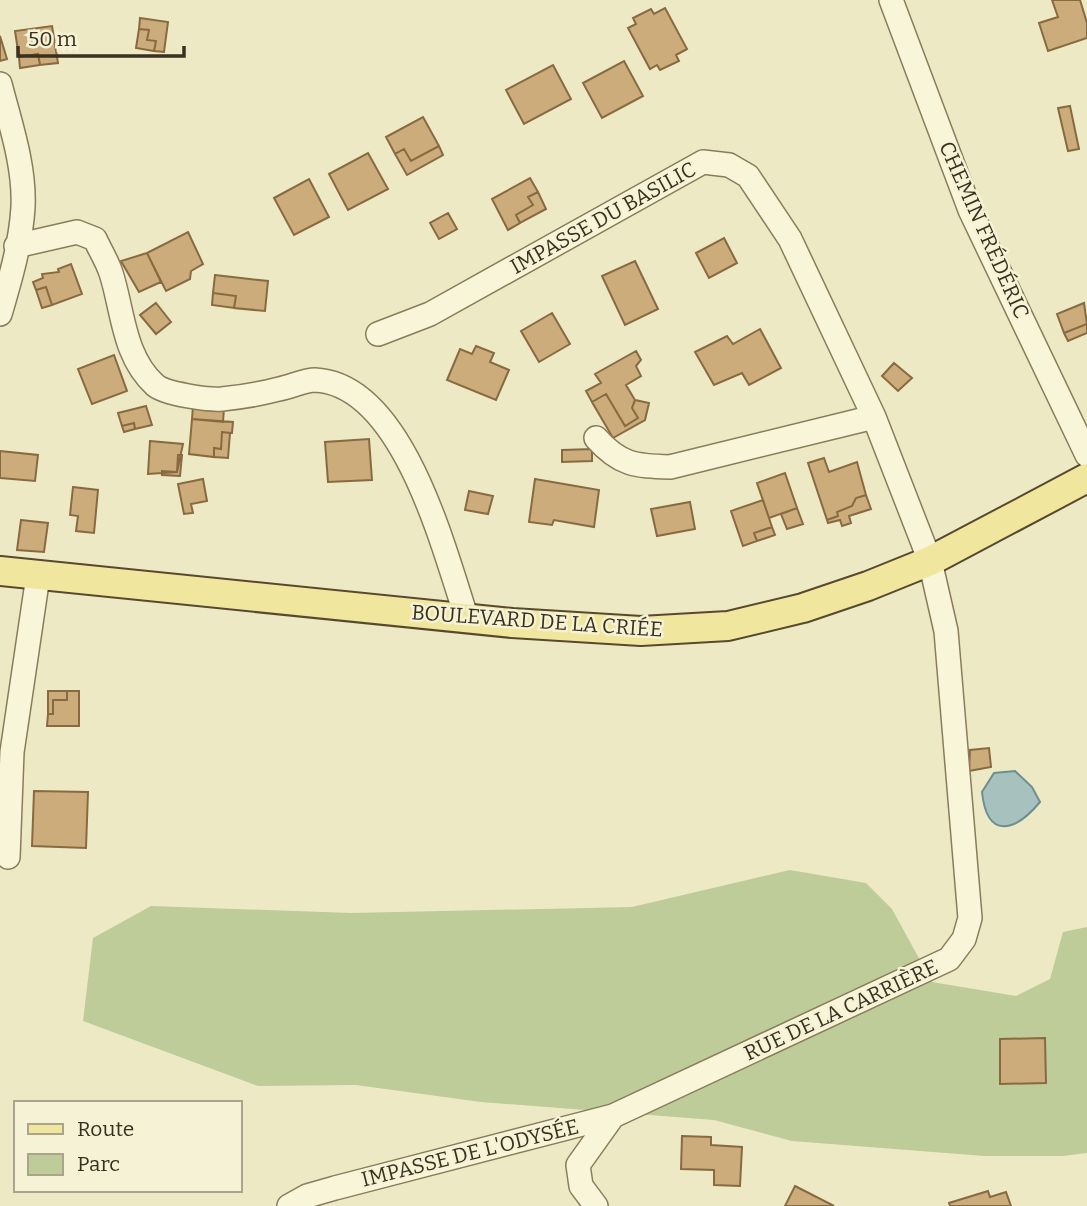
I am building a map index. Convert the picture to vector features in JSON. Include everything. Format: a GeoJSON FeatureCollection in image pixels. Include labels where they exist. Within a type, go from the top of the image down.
{"type":"FeatureCollection","features":[{"type":"Feature","properties":{"kind":"main road","name":"BOULEVARD DE LA CRIÉE"},"geometry":{"type":"LineString","coordinates":[[0,571],[467,619],[641,631],[728,626],[816,603],[930,561],[1087,478]]}},
{"type":"Feature","properties":{"kind":"street","name":"CHEMIN FRÉDÉRIC"},"geometry":{"type":"LineString","coordinates":[[891,0],[971,210],[1087,455]]}},
{"type":"Feature","properties":{"kind":"street"},"geometry":{"type":"LineString","coordinates":[[0,84],[17,150],[23,206],[0,314]]}},
{"type":"Feature","properties":{"kind":"street","name":"IMPASSE DU BASILIC"},"geometry":{"type":"LineString","coordinates":[[378,334],[430,314],[703,162],[729,165],[748,176],[790,239],[874,417],[930,561]]}},
{"type":"Feature","properties":{"kind":"street"},"geometry":{"type":"LineString","coordinates":[[16,246],[77,232],[95,239],[111,272],[123,326],[135,358],[156,386],[207,400],[244,397],[313,380],[344,385],[370,404],[389,429],[411,467],[467,619]]}},
{"type":"Feature","properties":{"kind":"street"},"geometry":{"type":"LineString","coordinates":[[596,438],[613,458],[638,466],[670,467],[874,417]]}},
{"type":"Feature","properties":{"kind":"street","name":"RUE DE LA CARRIÈRE"},"geometry":{"type":"LineString","coordinates":[[596,1206],[581,1186],[578,1165],[613,1116],[948,959],[964,939],[970,918],[947,645],[930,561]]}},
{"type":"Feature","properties":{"kind":"street"},"geometry":{"type":"LineString","coordinates":[[8,857],[12,752],[38,576]]}},
{"type":"Feature","properties":{"kind":"street","name":"IMPASSE DE L'ODYSÉE"},"geometry":{"type":"LineString","coordinates":[[289,1206],[307,1196],[335,1188],[613,1116]]}},
{"type":"Feature","properties":{"kind":"green space"},"geometry":{"type":"Polygon","coordinates":[[[790,870],[866,883],[892,909],[932,982],[1016,996],[1050,979],[1063,932],[1087,927],[1087,1153],[1063,1156],[984,1156],[792,1141],[714,1120],[481,1102],[356,1085],[258,1086],[83,1021],[93,938],[151,906],[351,913],[632,907],[790,870]]]}},
{"type":"Feature","properties":{"kind":"water"},"geometry":{"type":"Polygon","coordinates":[[[1015,771],[1032,787],[1040,802],[1012,825],[996,824],[985,807],[982,792],[994,773],[1015,771]]]}},
{"type":"Feature","properties":{"kind":"building"},"geometry":{"type":"Polygon","coordinates":[[[1052,0],[1080,0],[1087,23],[1087,38],[1048,51],[1039,23],[1058,17],[1052,0]]]}},
{"type":"Feature","properties":{"kind":"building"},"geometry":{"type":"Polygon","coordinates":[[[665,8],[687,49],[676,55],[679,61],[660,70],[657,65],[650,69],[628,28],[636,24],[633,18],[651,9],[654,14],[665,8]]]}},
{"type":"Feature","properties":{"kind":"building"},"geometry":{"type":"Polygon","coordinates":[[[140,18],[168,22],[164,52],[154,51],[156,41],[147,40],[149,30],[139,29],[140,18]]]}},
{"type":"Feature","properties":{"kind":"building"},"geometry":{"type":"Polygon","coordinates":[[[52,26],[58,63],[40,65],[38,54],[19,57],[15,31],[52,26]]]}},
{"type":"Feature","properties":{"kind":"building"},"geometry":{"type":"Polygon","coordinates":[[[139,29],[149,30],[147,40],[156,41],[154,51],[136,48],[139,29]]]}},
{"type":"Feature","properties":{"kind":"building"},"geometry":{"type":"Polygon","coordinates":[[[0,36],[7,59],[0,61],[0,36]]]}},
{"type":"Feature","properties":{"kind":"building"},"geometry":{"type":"Polygon","coordinates":[[[38,54],[40,65],[20,68],[19,57],[38,54]]]}},
{"type":"Feature","properties":{"kind":"building"},"geometry":{"type":"Polygon","coordinates":[[[624,61],[643,96],[602,118],[583,83],[624,61]]]}},
{"type":"Feature","properties":{"kind":"building"},"geometry":{"type":"Polygon","coordinates":[[[553,65],[571,99],[524,124],[506,90],[553,65]]]}},
{"type":"Feature","properties":{"kind":"building"},"geometry":{"type":"Polygon","coordinates":[[[1070,106],[1079,149],[1068,151],[1058,108],[1070,106]]]}},
{"type":"Feature","properties":{"kind":"building"},"geometry":{"type":"Polygon","coordinates":[[[423,117],[439,146],[411,161],[404,149],[395,154],[386,137],[423,117]]]}},
{"type":"Feature","properties":{"kind":"building"},"geometry":{"type":"Polygon","coordinates":[[[439,146],[443,155],[407,175],[395,154],[404,149],[411,161],[439,146]]]}},
{"type":"Feature","properties":{"kind":"building"},"geometry":{"type":"Polygon","coordinates":[[[368,153],[388,189],[348,210],[329,174],[368,153]]]}},
{"type":"Feature","properties":{"kind":"building"},"geometry":{"type":"Polygon","coordinates":[[[530,178],[538,192],[528,197],[533,205],[516,215],[520,223],[508,230],[492,199],[530,178]]]}},
{"type":"Feature","properties":{"kind":"building"},"geometry":{"type":"Polygon","coordinates":[[[309,179],[329,217],[294,235],[274,198],[309,179]]]}},
{"type":"Feature","properties":{"kind":"building"},"geometry":{"type":"Polygon","coordinates":[[[538,192],[546,209],[520,223],[516,215],[533,205],[528,197],[538,192]]]}},
{"type":"Feature","properties":{"kind":"building"},"geometry":{"type":"Polygon","coordinates":[[[448,213],[457,229],[439,239],[430,223],[448,213]]]}},
{"type":"Feature","properties":{"kind":"building"},"geometry":{"type":"Polygon","coordinates":[[[188,232],[203,264],[191,271],[190,279],[166,291],[147,253],[188,232]]]}},
{"type":"Feature","properties":{"kind":"building"},"geometry":{"type":"Polygon","coordinates":[[[724,238],[737,263],[709,278],[696,253],[724,238]]]}},
{"type":"Feature","properties":{"kind":"building"},"geometry":{"type":"Polygon","coordinates":[[[147,253],[161,282],[139,292],[121,261],[147,253]]]}},
{"type":"Feature","properties":{"kind":"building"},"geometry":{"type":"Polygon","coordinates":[[[635,261],[658,309],[625,325],[602,276],[635,261]]]}},
{"type":"Feature","properties":{"kind":"building"},"geometry":{"type":"Polygon","coordinates":[[[71,264],[82,294],[52,305],[46,287],[36,290],[33,282],[43,278],[42,274],[59,272],[58,269],[71,264]]]}},
{"type":"Feature","properties":{"kind":"building"},"geometry":{"type":"Polygon","coordinates":[[[215,275],[268,281],[265,311],[234,308],[236,296],[213,293],[215,275]]]}},
{"type":"Feature","properties":{"kind":"building"},"geometry":{"type":"Polygon","coordinates":[[[46,287],[52,305],[42,308],[36,290],[46,287]]]}},
{"type":"Feature","properties":{"kind":"building"},"geometry":{"type":"Polygon","coordinates":[[[213,293],[236,296],[234,308],[212,305],[213,293]]]}},
{"type":"Feature","properties":{"kind":"building"},"geometry":{"type":"Polygon","coordinates":[[[156,303],[171,322],[156,334],[140,315],[156,303]]]}},
{"type":"Feature","properties":{"kind":"building"},"geometry":{"type":"Polygon","coordinates":[[[1084,303],[1087,324],[1064,333],[1057,314],[1084,303]]]}},
{"type":"Feature","properties":{"kind":"building"},"geometry":{"type":"Polygon","coordinates":[[[552,313],[570,344],[539,362],[521,331],[552,313]]]}},
{"type":"Feature","properties":{"kind":"building"},"geometry":{"type":"Polygon","coordinates":[[[1087,324],[1087,333],[1068,341],[1064,333],[1087,324]]]}},
{"type":"Feature","properties":{"kind":"building"},"geometry":{"type":"Polygon","coordinates":[[[760,329],[781,368],[749,385],[742,373],[714,385],[695,352],[727,336],[733,344],[760,329]]]}},
{"type":"Feature","properties":{"kind":"building"},"geometry":{"type":"Polygon","coordinates":[[[476,346],[494,353],[490,362],[509,370],[496,400],[447,380],[460,349],[472,354],[476,346]]]}},
{"type":"Feature","properties":{"kind":"building"},"geometry":{"type":"Polygon","coordinates":[[[636,351],[641,360],[636,366],[641,376],[626,385],[635,400],[632,408],[638,418],[625,426],[606,394],[592,402],[586,391],[601,383],[595,374],[636,351]]]}},
{"type":"Feature","properties":{"kind":"building"},"geometry":{"type":"Polygon","coordinates":[[[114,355],[127,391],[92,404],[78,369],[114,355]]]}},
{"type":"Feature","properties":{"kind":"building"},"geometry":{"type":"Polygon","coordinates":[[[894,363],[912,378],[898,391],[882,376],[894,363]]]}},
{"type":"Feature","properties":{"kind":"building"},"geometry":{"type":"Polygon","coordinates":[[[606,394],[625,426],[638,418],[632,408],[635,400],[649,403],[645,420],[613,438],[592,402],[606,394]]]}},
{"type":"Feature","properties":{"kind":"building"},"geometry":{"type":"Polygon","coordinates":[[[146,406],[152,425],[135,429],[134,423],[122,426],[118,413],[146,406]]]}},
{"type":"Feature","properties":{"kind":"building"},"geometry":{"type":"Polygon","coordinates":[[[193,406],[224,408],[223,422],[192,419],[193,406]]]}},
{"type":"Feature","properties":{"kind":"building"},"geometry":{"type":"Polygon","coordinates":[[[192,419],[233,422],[232,433],[222,432],[221,449],[214,448],[214,457],[189,454],[192,419]]]}},
{"type":"Feature","properties":{"kind":"building"},"geometry":{"type":"Polygon","coordinates":[[[134,423],[135,429],[124,432],[122,426],[134,423]]]}},
{"type":"Feature","properties":{"kind":"building"},"geometry":{"type":"Polygon","coordinates":[[[222,432],[230,433],[228,458],[214,457],[214,448],[221,449],[222,432]]]}},
{"type":"Feature","properties":{"kind":"building"},"geometry":{"type":"Polygon","coordinates":[[[369,439],[372,480],[328,482],[325,442],[369,439]]]}},
{"type":"Feature","properties":{"kind":"building"},"geometry":{"type":"Polygon","coordinates":[[[150,441],[183,444],[177,472],[148,474],[150,441]]]}},
{"type":"Feature","properties":{"kind":"building"},"geometry":{"type":"Polygon","coordinates":[[[592,449],[592,461],[562,462],[562,450],[592,449]]]}},
{"type":"Feature","properties":{"kind":"building"},"geometry":{"type":"Polygon","coordinates":[[[0,451],[38,455],[35,481],[0,478],[0,451]]]}},
{"type":"Feature","properties":{"kind":"building"},"geometry":{"type":"Polygon","coordinates":[[[178,455],[182,455],[180,476],[162,475],[162,471],[177,472],[178,455]]]}},
{"type":"Feature","properties":{"kind":"building"},"geometry":{"type":"Polygon","coordinates":[[[824,458],[829,472],[857,462],[866,495],[856,498],[852,506],[827,520],[808,463],[824,458]]]}},
{"type":"Feature","properties":{"kind":"building"},"geometry":{"type":"Polygon","coordinates":[[[785,473],[797,508],[769,518],[757,483],[785,473]]]}},
{"type":"Feature","properties":{"kind":"building"},"geometry":{"type":"Polygon","coordinates":[[[203,479],[207,501],[191,504],[193,513],[184,514],[178,484],[203,479]]]}},
{"type":"Feature","properties":{"kind":"building"},"geometry":{"type":"Polygon","coordinates":[[[535,479],[599,490],[594,527],[554,520],[552,525],[529,522],[535,479]]]}},
{"type":"Feature","properties":{"kind":"building"},"geometry":{"type":"Polygon","coordinates":[[[73,487],[98,490],[94,533],[76,531],[78,516],[70,515],[73,487]]]}},
{"type":"Feature","properties":{"kind":"building"},"geometry":{"type":"Polygon","coordinates":[[[469,491],[493,496],[488,514],[465,510],[469,491]]]}},
{"type":"Feature","properties":{"kind":"building"},"geometry":{"type":"Polygon","coordinates":[[[866,495],[871,509],[849,516],[851,523],[842,526],[840,520],[828,523],[827,520],[838,516],[837,512],[852,506],[856,498],[866,495]]]}},
{"type":"Feature","properties":{"kind":"building"},"geometry":{"type":"Polygon","coordinates":[[[763,500],[772,527],[754,533],[757,541],[743,546],[731,511],[763,500]]]}},
{"type":"Feature","properties":{"kind":"building"},"geometry":{"type":"Polygon","coordinates":[[[690,502],[695,529],[657,536],[651,509],[690,502]]]}},
{"type":"Feature","properties":{"kind":"building"},"geometry":{"type":"Polygon","coordinates":[[[797,508],[803,524],[787,529],[781,514],[797,508]]]}},
{"type":"Feature","properties":{"kind":"building"},"geometry":{"type":"Polygon","coordinates":[[[21,520],[48,523],[44,552],[17,550],[21,520]]]}},
{"type":"Feature","properties":{"kind":"building"},"geometry":{"type":"Polygon","coordinates":[[[772,527],[775,535],[757,541],[754,533],[772,527]]]}},
{"type":"Feature","properties":{"kind":"building"},"geometry":{"type":"Polygon","coordinates":[[[48,691],[67,691],[67,700],[53,700],[53,714],[48,714],[48,691]]]}},
{"type":"Feature","properties":{"kind":"building"},"geometry":{"type":"Polygon","coordinates":[[[67,691],[79,691],[79,726],[47,726],[48,714],[53,714],[53,700],[67,700],[67,691]]]}},
{"type":"Feature","properties":{"kind":"building"},"geometry":{"type":"Polygon","coordinates":[[[989,748],[991,767],[969,771],[970,750],[989,748]]]}},
{"type":"Feature","properties":{"kind":"building"},"geometry":{"type":"Polygon","coordinates":[[[34,791],[88,792],[86,848],[32,846],[34,791]]]}},
{"type":"Feature","properties":{"kind":"building"},"geometry":{"type":"Polygon","coordinates":[[[1045,1038],[1046,1083],[1000,1084],[1000,1039],[1045,1038]]]}},
{"type":"Feature","properties":{"kind":"building"},"geometry":{"type":"Polygon","coordinates":[[[682,1136],[711,1137],[711,1145],[742,1147],[740,1186],[714,1185],[714,1170],[681,1169],[682,1136]]]}},
{"type":"Feature","properties":{"kind":"building"},"geometry":{"type":"Polygon","coordinates":[[[795,1186],[834,1206],[785,1206],[795,1186]]]}},
{"type":"Feature","properties":{"kind":"building"},"geometry":{"type":"Polygon","coordinates":[[[988,1191],[990,1197],[1006,1192],[1011,1206],[950,1206],[949,1203],[988,1191]]]}}]}
